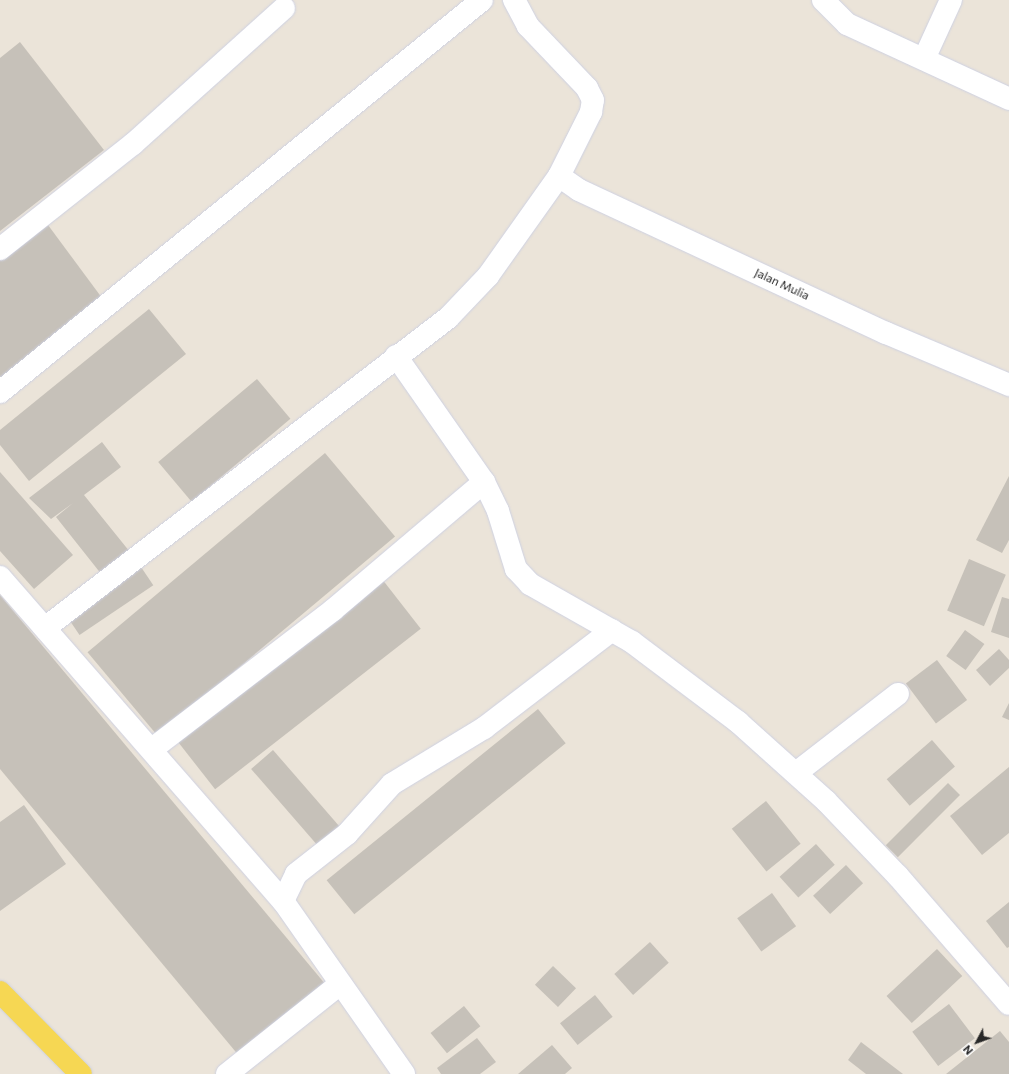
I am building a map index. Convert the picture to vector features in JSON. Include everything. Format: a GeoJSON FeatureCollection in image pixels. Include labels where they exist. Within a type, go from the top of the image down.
{"type":"FeatureCollection","features":[{"type":"Feature","properties":{"kind":"main road"},"geometry":{"type":"LineString","coordinates":[[0,992],[81,1074]]}},
{"type":"Feature","properties":{"kind":"street"},"geometry":{"type":"LineString","coordinates":[[0,392],[482,0]]}},
{"type":"Feature","properties":{"kind":"street"},"geometry":{"type":"LineString","coordinates":[[45,628],[162,541],[396,356],[448,318],[488,276],[559,176],[591,112],[593,100],[587,88],[528,26],[514,0]]}},
{"type":"Feature","properties":{"kind":"street"},"geometry":{"type":"LineString","coordinates":[[823,0],[847,24],[1009,99]]}},
{"type":"Feature","properties":{"kind":"street"},"geometry":{"type":"LineString","coordinates":[[924,59],[951,0]]}},
{"type":"Feature","properties":{"kind":"street"},"geometry":{"type":"LineString","coordinates":[[0,249],[133,144],[284,8]]}},
{"type":"Feature","properties":{"kind":"street","name":"Jalan Mulia"},"geometry":{"type":"LineString","coordinates":[[559,176],[579,190],[886,333],[1009,385]]}},
{"type":"Feature","properties":{"kind":"street"},"geometry":{"type":"LineString","coordinates":[[396,356],[484,482],[498,511],[516,569],[545,596],[612,630],[738,722],[796,773],[898,876],[1009,1004]]}},
{"type":"Feature","properties":{"kind":"street"},"geometry":{"type":"LineString","coordinates":[[152,749],[333,610],[484,482]]}},
{"type":"Feature","properties":{"kind":"street"},"geometry":{"type":"LineString","coordinates":[[0,577],[152,749],[283,901],[339,985],[404,1074]]}},
{"type":"Feature","properties":{"kind":"street"},"geometry":{"type":"LineString","coordinates":[[283,901],[296,874],[347,834],[392,784],[484,728],[612,630]]}},
{"type":"Feature","properties":{"kind":"street"},"geometry":{"type":"LineString","coordinates":[[796,773],[898,694]]}},
{"type":"Feature","properties":{"kind":"street"},"geometry":{"type":"LineString","coordinates":[[226,1074],[339,985]]}},
{"type":"Feature","properties":{"kind":"building"},"geometry":{"type":"Polygon","coordinates":[[[20,42],[104,150],[0,231],[0,58],[20,42]]]}},
{"type":"Feature","properties":{"kind":"building"},"geometry":{"type":"Polygon","coordinates":[[[48,225],[105,302],[0,378],[0,260],[48,225]]]}},
{"type":"Feature","properties":{"kind":"building"},"geometry":{"type":"Polygon","coordinates":[[[149,309],[186,354],[29,481],[0,445],[0,430],[149,309]]]}},
{"type":"Feature","properties":{"kind":"building"},"geometry":{"type":"Polygon","coordinates":[[[257,379],[290,419],[192,502],[158,462],[257,379]]]}},
{"type":"Feature","properties":{"kind":"building"},"geometry":{"type":"Polygon","coordinates":[[[102,442],[121,467],[84,495],[130,552],[102,575],[56,517],[73,503],[51,519],[29,498],[102,442]]]}},
{"type":"Feature","properties":{"kind":"building"},"geometry":{"type":"Polygon","coordinates":[[[325,453],[395,536],[158,736],[88,652],[325,453]]]}},
{"type":"Feature","properties":{"kind":"building"},"geometry":{"type":"Polygon","coordinates":[[[0,472],[73,555],[34,589],[0,551],[0,472]]]}},
{"type":"Feature","properties":{"kind":"building"},"geometry":{"type":"Polygon","coordinates":[[[1009,476],[1009,540],[1002,553],[976,540],[1009,476]]]}},
{"type":"Feature","properties":{"kind":"building"},"geometry":{"type":"Polygon","coordinates":[[[969,559],[1006,575],[984,626],[947,611],[969,559]]]}},
{"type":"Feature","properties":{"kind":"building"},"geometry":{"type":"Polygon","coordinates":[[[141,567],[153,585],[80,635],[67,617],[141,567]]]}},
{"type":"Feature","properties":{"kind":"building"},"geometry":{"type":"Polygon","coordinates":[[[382,579],[421,629],[215,789],[176,740],[382,579]]]}},
{"type":"Feature","properties":{"kind":"building"},"geometry":{"type":"Polygon","coordinates":[[[0,595],[326,985],[240,1057],[0,769],[0,595]]]}},
{"type":"Feature","properties":{"kind":"building"},"geometry":{"type":"Polygon","coordinates":[[[1002,597],[1009,599],[1009,638],[991,632],[1002,597]]]}},
{"type":"Feature","properties":{"kind":"building"},"geometry":{"type":"Polygon","coordinates":[[[965,630],[984,644],[966,670],[946,656],[965,630]]]}},
{"type":"Feature","properties":{"kind":"building"},"geometry":{"type":"Polygon","coordinates":[[[999,649],[1009,660],[1009,668],[990,686],[976,670],[999,649]]]}},
{"type":"Feature","properties":{"kind":"building"},"geometry":{"type":"Polygon","coordinates":[[[937,660],[967,700],[936,723],[906,683],[937,660]]]}},
{"type":"Feature","properties":{"kind":"building"},"geometry":{"type":"Polygon","coordinates":[[[1009,703],[1009,720],[1002,717],[1009,703]]]}},
{"type":"Feature","properties":{"kind":"building"},"geometry":{"type":"Polygon","coordinates":[[[538,709],[566,743],[354,914],[327,880],[538,709]]]}},
{"type":"Feature","properties":{"kind":"building"},"geometry":{"type":"Polygon","coordinates":[[[932,740],[955,766],[910,806],[887,779],[932,740]]]}},
{"type":"Feature","properties":{"kind":"building"},"geometry":{"type":"Polygon","coordinates":[[[273,750],[345,833],[323,852],[251,769],[273,750]]]}},
{"type":"Feature","properties":{"kind":"building"},"geometry":{"type":"Polygon","coordinates":[[[1009,767],[1009,833],[982,855],[950,816],[1009,767]]]}},
{"type":"Feature","properties":{"kind":"building"},"geometry":{"type":"Polygon","coordinates":[[[948,783],[960,795],[898,857],[886,845],[948,783]]]}},
{"type":"Feature","properties":{"kind":"building"},"geometry":{"type":"Polygon","coordinates":[[[766,801],[801,844],[766,871],[732,829],[766,801]]]}},
{"type":"Feature","properties":{"kind":"building"},"geometry":{"type":"Polygon","coordinates":[[[24,805],[66,864],[0,911],[0,822],[24,805]]]}},
{"type":"Feature","properties":{"kind":"building"},"geometry":{"type":"Polygon","coordinates":[[[816,844],[835,865],[798,898],[780,877],[816,844]]]}},
{"type":"Feature","properties":{"kind":"building"},"geometry":{"type":"Polygon","coordinates":[[[846,865],[863,883],[830,914],[813,896],[846,865]]]}},
{"type":"Feature","properties":{"kind":"building"},"geometry":{"type":"Polygon","coordinates":[[[772,893],[796,926],[761,951],[737,918],[772,893]]]}},
{"type":"Feature","properties":{"kind":"building"},"geometry":{"type":"Polygon","coordinates":[[[1009,902],[1009,947],[1007,948],[986,921],[1009,902]]]}},
{"type":"Feature","properties":{"kind":"building"},"geometry":{"type":"Polygon","coordinates":[[[650,942],[669,963],[633,995],[614,974],[650,942]]]}},
{"type":"Feature","properties":{"kind":"building"},"geometry":{"type":"Polygon","coordinates":[[[937,949],[962,976],[912,1023],[887,996],[937,949]]]}},
{"type":"Feature","properties":{"kind":"building"},"geometry":{"type":"Polygon","coordinates":[[[553,966],[576,988],[558,1007],[535,985],[553,966]]]}},
{"type":"Feature","properties":{"kind":"building"},"geometry":{"type":"Polygon","coordinates":[[[595,995],[613,1017],[578,1045],[560,1023],[595,995]]]}},
{"type":"Feature","properties":{"kind":"building"},"geometry":{"type":"Polygon","coordinates":[[[949,1004],[975,1038],[938,1066],[912,1032],[949,1004]]]}},
{"type":"Feature","properties":{"kind":"building"},"geometry":{"type":"Polygon","coordinates":[[[464,1006],[480,1026],[447,1053],[431,1033],[464,1006]]]}},
{"type":"Feature","properties":{"kind":"building"},"geometry":{"type":"Polygon","coordinates":[[[1000,1031],[1009,1042],[1009,1074],[946,1074],[1000,1031]]]}},
{"type":"Feature","properties":{"kind":"building"},"geometry":{"type":"Polygon","coordinates":[[[477,1038],[496,1062],[480,1074],[441,1074],[437,1068],[477,1038]]]}},
{"type":"Feature","properties":{"kind":"building"},"geometry":{"type":"Polygon","coordinates":[[[861,1042],[903,1074],[866,1074],[848,1060],[861,1042]]]}},
{"type":"Feature","properties":{"kind":"building"},"geometry":{"type":"Polygon","coordinates":[[[552,1045],[572,1068],[565,1074],[518,1074],[552,1045]]]}}]}
